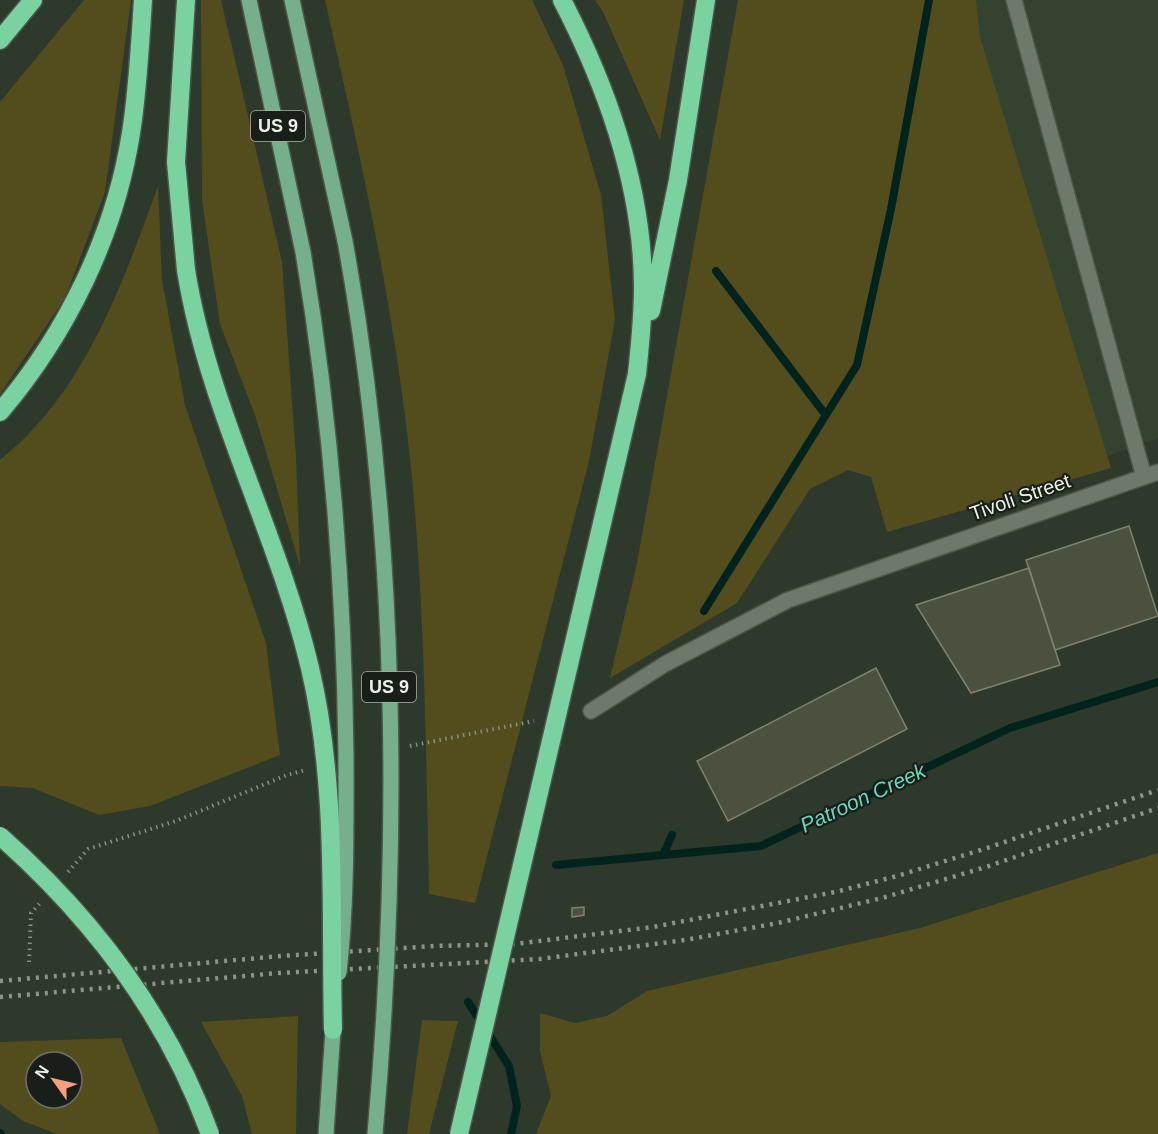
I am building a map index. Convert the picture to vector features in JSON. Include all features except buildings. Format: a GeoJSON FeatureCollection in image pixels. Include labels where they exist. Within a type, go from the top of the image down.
{"type":"FeatureCollection","features":[{"type":"Feature","properties":{"kind":"highway"},"geometry":{"type":"LineString","coordinates":[[0,40],[33,0]]}},
{"type":"Feature","properties":{"kind":"highway"},"geometry":{"type":"LineString","coordinates":[[0,412],[45,353],[76,297],[104,235],[131,134],[143,0]]}},
{"type":"Feature","properties":{"kind":"highway"},"geometry":{"type":"LineString","coordinates":[[186,0],[176,162],[186,270],[191,305],[210,371],[290,599],[310,669],[329,800],[333,1030]]}},
{"type":"Feature","properties":{"kind":"highway"},"geometry":{"type":"LineString","coordinates":[[459,1134],[637,374],[676,192],[706,0]]}},
{"type":"Feature","properties":{"kind":"highway"},"geometry":{"type":"LineString","coordinates":[[565,4],[614,126],[635,205],[643,288],[637,374]]}},
{"type":"Feature","properties":{"kind":"highway"},"geometry":{"type":"LineString","coordinates":[[0,836],[66,898],[122,966],[168,1040],[210,1134]]}},
{"type":"Feature","properties":{"kind":"main road","name":"US 9"},"geometry":{"type":"LineString","coordinates":[[249,0],[303,252],[315,322],[331,459],[344,672],[347,856],[345,920],[333,1030],[326,1134]]}},
{"type":"Feature","properties":{"kind":"main road","name":"US 9"},"geometry":{"type":"LineString","coordinates":[[292,0],[345,241],[359,326],[368,403],[388,650],[389,910],[375,1134]]}},
{"type":"Feature","properties":{"kind":"street"},"geometry":{"type":"LineString","coordinates":[[1014,0],[1151,474]]}},
{"type":"Feature","properties":{"kind":"street","name":"Tivoli Street"},"geometry":{"type":"LineString","coordinates":[[591,711],[665,664],[788,600],[1151,474]]}},
{"type":"Feature","properties":{"kind":"path"},"geometry":{"type":"LineString","coordinates":[[401,748],[469,732],[536,721]]}},
{"type":"Feature","properties":{"kind":"path"},"geometry":{"type":"LineString","coordinates":[[67,873],[88,849],[176,821],[287,775],[310,769]]}},
{"type":"Feature","properties":{"kind":"path"},"geometry":{"type":"LineString","coordinates":[[29,962],[31,913],[45,897]]}},
{"type":"Feature","properties":{"kind":"shaded area"},"geometry":{"type":"Polygon","coordinates":[[[84,0],[131,0],[105,192],[65,298],[0,394],[0,102],[84,0]]]}},
{"type":"Feature","properties":{"kind":"shaded area"},"geometry":{"type":"Polygon","coordinates":[[[201,0],[221,0],[282,262],[296,457],[300,566],[255,415],[220,324],[202,200],[201,0]]]}},
{"type":"Feature","properties":{"kind":"shaded area"},"geometry":{"type":"Polygon","coordinates":[[[325,0],[532,0],[563,65],[601,195],[615,320],[589,461],[475,903],[429,894],[422,627],[411,468],[386,291],[325,0]]]}},
{"type":"Feature","properties":{"kind":"shaded area"},"geometry":{"type":"Polygon","coordinates":[[[595,0],[684,0],[660,140],[603,12],[595,0]]]}},
{"type":"Feature","properties":{"kind":"shaded area"},"geometry":{"type":"Polygon","coordinates":[[[738,0],[976,0],[980,37],[1111,468],[887,532],[871,477],[848,470],[810,489],[737,603],[610,678],[637,563],[738,0]]]}},
{"type":"Feature","properties":{"kind":"shaded area"},"geometry":{"type":"Polygon","coordinates":[[[958,0],[1158,0],[1158,438],[945,514],[958,0]]]}},
{"type":"Feature","properties":{"kind":"shaded area"},"geometry":{"type":"Polygon","coordinates":[[[158,186],[162,280],[185,405],[266,643],[280,755],[150,806],[99,815],[33,788],[0,786],[0,460],[30,433],[78,370],[115,298],[158,186]]]}},
{"type":"Feature","properties":{"kind":"shaded area"},"geometry":{"type":"Polygon","coordinates":[[[1158,853],[1158,1134],[536,1134],[551,1096],[540,1051],[540,1013],[575,1023],[607,1016],[647,991],[920,928],[1158,853]]]}},
{"type":"Feature","properties":{"kind":"shaded area"},"geometry":{"type":"Polygon","coordinates":[[[298,1016],[296,1134],[252,1134],[242,1096],[201,1022],[298,1016]]]}},
{"type":"Feature","properties":{"kind":"shaded area"},"geometry":{"type":"Polygon","coordinates":[[[422,1020],[458,1021],[429,1134],[407,1134],[422,1020]]]}},
{"type":"Feature","properties":{"kind":"shaded area"},"geometry":{"type":"Polygon","coordinates":[[[121,1038],[160,1134],[57,1134],[23,1121],[0,1104],[0,1042],[121,1038]]]}},
{"type":"Feature","properties":{"kind":"waterway"},"geometry":{"type":"LineString","coordinates":[[704,611],[857,365],[891,209],[929,0]]}},
{"type":"Feature","properties":{"kind":"waterway"},"geometry":{"type":"LineString","coordinates":[[716,271],[825,414]]}},
{"type":"Feature","properties":{"kind":"waterway","name":"Patroon Creek"},"geometry":{"type":"LineString","coordinates":[[556,865],[761,846],[1010,728],[1158,682]]}},
{"type":"Feature","properties":{"kind":"waterway"},"geometry":{"type":"LineString","coordinates":[[663,855],[672,835]]}},
{"type":"Feature","properties":{"kind":"waterway","name":"Patroon Creek"},"geometry":{"type":"LineString","coordinates":[[468,1002],[509,1066],[517,1106],[511,1134]]}},
{"type":"Feature","properties":{"kind":"railway"},"geometry":{"type":"LineString","coordinates":[[0,981],[281,956],[434,946],[515,944],[653,927],[835,892],[897,876],[1158,790]]}},
{"type":"Feature","properties":{"kind":"railway"},"geometry":{"type":"LineString","coordinates":[[0,997],[279,973],[540,959],[685,940],[778,923],[882,898],[986,867],[1158,808]]}}]}
